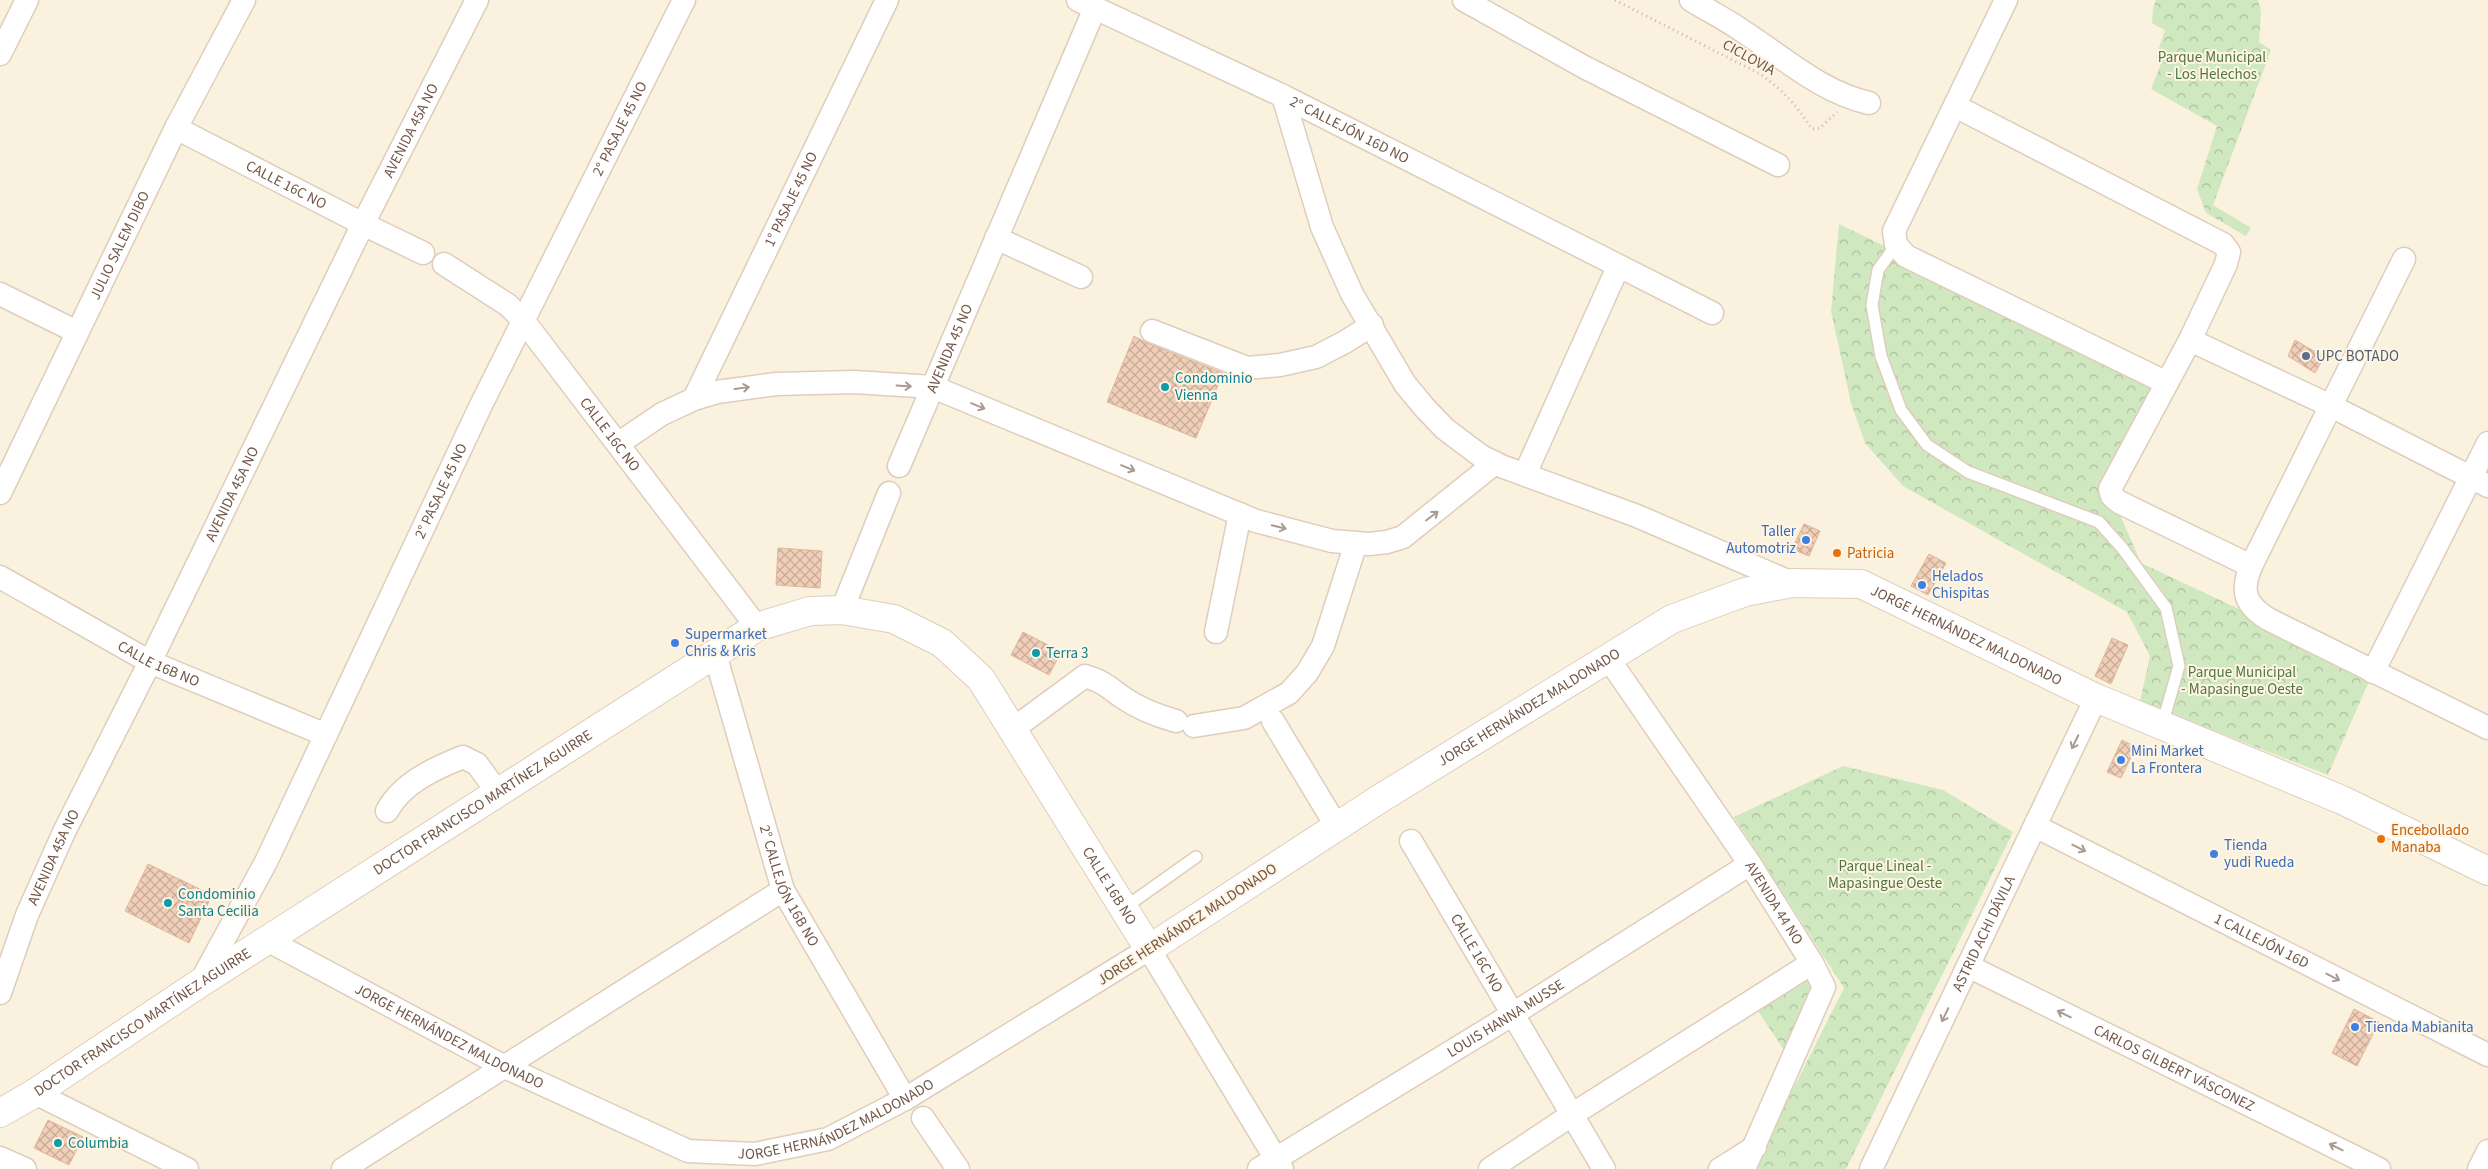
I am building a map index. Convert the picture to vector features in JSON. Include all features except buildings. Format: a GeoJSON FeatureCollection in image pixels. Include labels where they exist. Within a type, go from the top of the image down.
{"type":"FeatureCollection","features":[{"type":"Feature","properties":{"kind":"street"},"geometry":{"type":"LineString","coordinates":[[0,54],[27,0]]}},
{"type":"Feature","properties":{"kind":"street","name":"JULIO SALEM DIBO"},"geometry":{"type":"LineString","coordinates":[[0,493],[176,128],[244,0]]}},
{"type":"Feature","properties":{"kind":"street","name":"AVENIDA 45A NO"},"geometry":{"type":"LineString","coordinates":[[0,993],[27,915],[64,832],[150,662],[363,224],[477,0]]}},
{"type":"Feature","properties":{"kind":"street","name":"2° PASAJE 45 NO"},"geometry":{"type":"LineString","coordinates":[[200,983],[266,862],[481,405],[684,0]]}},
{"type":"Feature","properties":{"kind":"street","name":"1° PASAJE 45 NO"},"geometry":{"type":"LineString","coordinates":[[694,399],[887,0]]}},
{"type":"Feature","properties":{"kind":"street"},"geometry":{"type":"LineString","coordinates":[[1464,0],[1584,67],[1778,165]]}},
{"type":"Feature","properties":{"kind":"street"},"geometry":{"type":"LineString","coordinates":[[1691,0],[1743,31],[1808,77],[1859,100]]}},
{"type":"Feature","properties":{"kind":"street"},"geometry":{"type":"LineString","coordinates":[[2006,0],[1894,231],[1896,245],[1906,256],[2167,383]]}},
{"type":"Feature","properties":{"kind":"street","name":"AVENIDA 45 NO"},"geometry":{"type":"LineString","coordinates":[[619,443],[662,414],[694,399],[717,392],[776,384],[854,382],[932,387],[996,238],[1086,4]]}},
{"type":"Feature","properties":{"kind":"street","name":"2° CALLEJÓN 16D NO"},"geometry":{"type":"LineString","coordinates":[[1086,4],[1283,96],[1712,313]]}},
{"type":"Feature","properties":{"kind":"street"},"geometry":{"type":"LineString","coordinates":[[1283,96],[1322,227],[1352,294],[1372,325],[1405,384],[1445,430],[1481,456],[1495,463],[1636,516],[1792,583]]}},
{"type":"Feature","properties":{"kind":"street"},"geometry":{"type":"LineString","coordinates":[[1955,106],[2223,244],[2229,252],[2226,264],[2190,340],[2110,489],[2112,496],[2119,502],[2251,566]]}},
{"type":"Feature","properties":{"kind":"street","name":"CALLE 16C NO"},"geometry":{"type":"LineString","coordinates":[[176,128],[363,224],[423,252]]}},
{"type":"Feature","properties":{"kind":"street"},"geometry":{"type":"LineString","coordinates":[[996,238],[1082,276]]}},
{"type":"Feature","properties":{"kind":"street"},"geometry":{"type":"LineString","coordinates":[[2404,259],[2251,566],[2245,580],[2245,589],[2248,601],[2254,611],[2488,728]]}},
{"type":"Feature","properties":{"kind":"street","name":"CALLE 16C NO"},"geometry":{"type":"LineString","coordinates":[[444,264],[508,305],[523,320],[619,443],[756,627]]}},
{"type":"Feature","properties":{"kind":"street"},"geometry":{"type":"LineString","coordinates":[[1525,474],[1618,267]]}},
{"type":"Feature","properties":{"kind":"street"},"geometry":{"type":"LineString","coordinates":[[0,294],[77,332]]}},
{"type":"Feature","properties":{"kind":"street"},"geometry":{"type":"LineString","coordinates":[[1152,331],[1247,368],[1280,365],[1316,357],[1372,325]]}},
{"type":"Feature","properties":{"kind":"street"},"geometry":{"type":"LineString","coordinates":[[2190,340],[2330,406],[2479,481]]}},
{"type":"Feature","properties":{"kind":"street"},"geometry":{"type":"LineString","coordinates":[[899,466],[932,387],[1256,521],[1332,541],[1356,543],[1386,542],[1403,537],[1441,509],[1495,463]]}},
{"type":"Feature","properties":{"kind":"street"},"geometry":{"type":"LineString","coordinates":[[2373,672],[2479,481],[2488,443]]}},
{"type":"Feature","properties":{"kind":"street"},"geometry":{"type":"LineString","coordinates":[[842,610],[889,493]]}},
{"type":"Feature","properties":{"kind":"street"},"geometry":{"type":"LineString","coordinates":[[1216,632],[1240,514]]}},
{"type":"Feature","properties":{"kind":"street"},"geometry":{"type":"LineString","coordinates":[[1013,729],[1085,676],[1105,682],[1123,698],[1157,716],[1185,724],[1244,718],[1289,693],[1307,673],[1324,646],[1356,543]]}},
{"type":"Feature","properties":{"kind":"street","name":"CALLE 16B NO"},"geometry":{"type":"LineString","coordinates":[[0,577],[150,662],[326,735]]}},
{"type":"Feature","properties":{"kind":"street","name":"JORGE HERNÁNDEZ MALDONADO"},"geometry":{"type":"LineString","coordinates":[[269,941],[505,1067],[687,1160],[755,1154],[828,1139],[905,1098],[1149,949],[1337,827],[1672,619],[1745,592],[1792,583],[1861,584],[2096,698],[2342,800],[2488,871]]}},
{"type":"Feature","properties":{"kind":"street","name":"DOCTOR FRANCISCO MARTÍNEZ AGUIRRE"},"geometry":{"type":"LineString","coordinates":[[0,1113],[35,1093],[200,983],[269,941],[756,627],[810,611],[842,610],[894,620],[942,643],[982,679]]}},
{"type":"Feature","properties":{"kind":"street","name":"2° CALLEJÓN 16B NO"},"geometry":{"type":"LineString","coordinates":[[715,654],[783,890],[905,1098]]}},
{"type":"Feature","properties":{"kind":"street","name":"AVENIDA 44 NO"},"geometry":{"type":"LineString","coordinates":[[1608,658],[1750,864],[1812,963],[1824,987],[1744,1169]]}},
{"type":"Feature","properties":{"kind":"street","name":"CALLE 16B NO"},"geometry":{"type":"LineString","coordinates":[[982,679],[1149,949],[1272,1166]]}},
{"type":"Feature","properties":{"kind":"street","name":"ASTRID ACHI DÁVILA"},"geometry":{"type":"LineString","coordinates":[[1871,1169],[2096,698]]}},
{"type":"Feature","properties":{"kind":"street"},"geometry":{"type":"LineString","coordinates":[[1273,721],[1337,827]]}},
{"type":"Feature","properties":{"kind":"street"},"geometry":{"type":"LineString","coordinates":[[387,811],[394,799],[409,786],[437,768],[463,758],[477,764],[498,794]]}},
{"type":"Feature","properties":{"kind":"street","name":"1 CALLEJÓN 16D"},"geometry":{"type":"LineString","coordinates":[[2035,826],[2488,1055]]}},
{"type":"Feature","properties":{"kind":"street","name":"CALLE 16C NO"},"geometry":{"type":"LineString","coordinates":[[1411,841],[1604,1169]]}},
{"type":"Feature","properties":{"kind":"street","name":"LOUIS HANNA MUSSE"},"geometry":{"type":"LineString","coordinates":[[1272,1166],[1750,864]]}},
{"type":"Feature","properties":{"kind":"street"},"geometry":{"type":"LineString","coordinates":[[343,1169],[783,890]]}},
{"type":"Feature","properties":{"kind":"street"},"geometry":{"type":"LineString","coordinates":[[1490,1169],[1572,1114],[1812,963]]}},
{"type":"Feature","properties":{"kind":"street","name":"CARLOS GILBERT VÁSCONEZ"},"geometry":{"type":"LineString","coordinates":[[1968,966],[2379,1169]]}},
{"type":"Feature","properties":{"kind":"street"},"geometry":{"type":"LineString","coordinates":[[35,1093],[187,1169]]}},
{"type":"Feature","properties":{"kind":"street"},"geometry":{"type":"LineString","coordinates":[[923,1118],[958,1169]]}},
{"type":"Feature","properties":{"kind":"street"},"geometry":{"type":"LineString","coordinates":[[1720,1169],[1755,1147]]}},
{"type":"Feature","properties":{"kind":"street"},"geometry":{"type":"LineString","coordinates":[[2479,1169],[2488,1151]]}},
{"type":"Feature","properties":{"kind":"street"},"geometry":{"type":"LineString","coordinates":[[0,1158],[25,1169]]}},
{"type":"Feature","properties":{"kind":"lane"},"geometry":{"type":"LineString","coordinates":[[1896,245],[1878,270],[1872,305],[1881,356],[1901,410],[1927,445],[1960,466],[2017,491],[2099,522],[2123,549],[2166,608],[2179,666],[2162,725]]}},
{"type":"Feature","properties":{"kind":"lane"},"geometry":{"type":"LineString","coordinates":[[1124,908],[1196,857]]}},
{"type":"Feature","properties":{"kind":"path","name":"CICLOVIA"},"geometry":{"type":"LineString","coordinates":[[1616,0],[1760,74],[1779,87],[1796,105],[1812,129],[1820,128],[1859,100]]}},
{"type":"Feature","properties":{"kind":"green space","name":"Parque Municipal - Los Helechos"},"geometry":{"type":"Polygon","coordinates":[[[2156,0],[2258,0],[2261,12],[2259,42],[2271,50],[2213,205],[2251,228],[2246,236],[2206,213],[2197,189],[2217,126],[2151,89],[2162,61],[2156,57],[2165,30],[2152,23],[2153,8],[2156,0]]]}},
{"type":"Feature","properties":{"kind":"green space","name":"Parque Municipal - Mapasingue Oeste"},"geometry":{"type":"Polygon","coordinates":[[[1839,224],[2167,383],[2112,496],[2141,563],[2373,672],[2328,775],[2140,702],[2150,656],[2127,612],[1903,486],[1865,443],[1851,403],[1831,311],[1839,224]]]}},
{"type":"Feature","properties":{"kind":"green space","name":"Parque Lineal - Mapasingue Oeste"},"geometry":{"type":"Polygon","coordinates":[[[1843,766],[1943,790],[2013,832],[1846,1169],[1753,1169],[1844,988],[1734,817],[1843,766]]]}},
{"type":"Feature","properties":{"kind":"green space"},"geometry":{"type":"Polygon","coordinates":[[[1808,972],[1818,986],[1788,1056],[1754,1005],[1808,972]]]}},
{"type":"Feature","properties":{"kind":"place","name":"UPC BOTADO"},"geometry":{"type":"Point","coordinates":[2306,356]}},
{"type":"Feature","properties":{"kind":"place","name":"Condominio Vienna"},"geometry":{"type":"Point","coordinates":[1165,387]}},
{"type":"Feature","properties":{"kind":"place","name":"Taller Automotriz"},"geometry":{"type":"Point","coordinates":[1806,540]}},
{"type":"Feature","properties":{"kind":"place","name":"Patricia"},"geometry":{"type":"Point","coordinates":[1837,553]}},
{"type":"Feature","properties":{"kind":"place","name":"Helados Chispitas"},"geometry":{"type":"Point","coordinates":[1922,585]}},
{"type":"Feature","properties":{"kind":"place","name":"Supermarket Chris & Kris"},"geometry":{"type":"Point","coordinates":[675,643]}},
{"type":"Feature","properties":{"kind":"place","name":"Terra 3"},"geometry":{"type":"Point","coordinates":[1036,653]}},
{"type":"Feature","properties":{"kind":"place","name":"Mini Market La Frontera"},"geometry":{"type":"Point","coordinates":[2121,760]}},
{"type":"Feature","properties":{"kind":"place","name":"Encebollado Manaba"},"geometry":{"type":"Point","coordinates":[2381,839]}},
{"type":"Feature","properties":{"kind":"place","name":"Tienda yudi Rueda"},"geometry":{"type":"Point","coordinates":[2214,854]}},
{"type":"Feature","properties":{"kind":"place","name":"Condominio Santa Cecilia"},"geometry":{"type":"Point","coordinates":[168,903]}},
{"type":"Feature","properties":{"kind":"place","name":"Tienda Mabianita"},"geometry":{"type":"Point","coordinates":[2355,1027]}},
{"type":"Feature","properties":{"kind":"place","name":"Columbia"},"geometry":{"type":"Point","coordinates":[58,1143]}}]}
